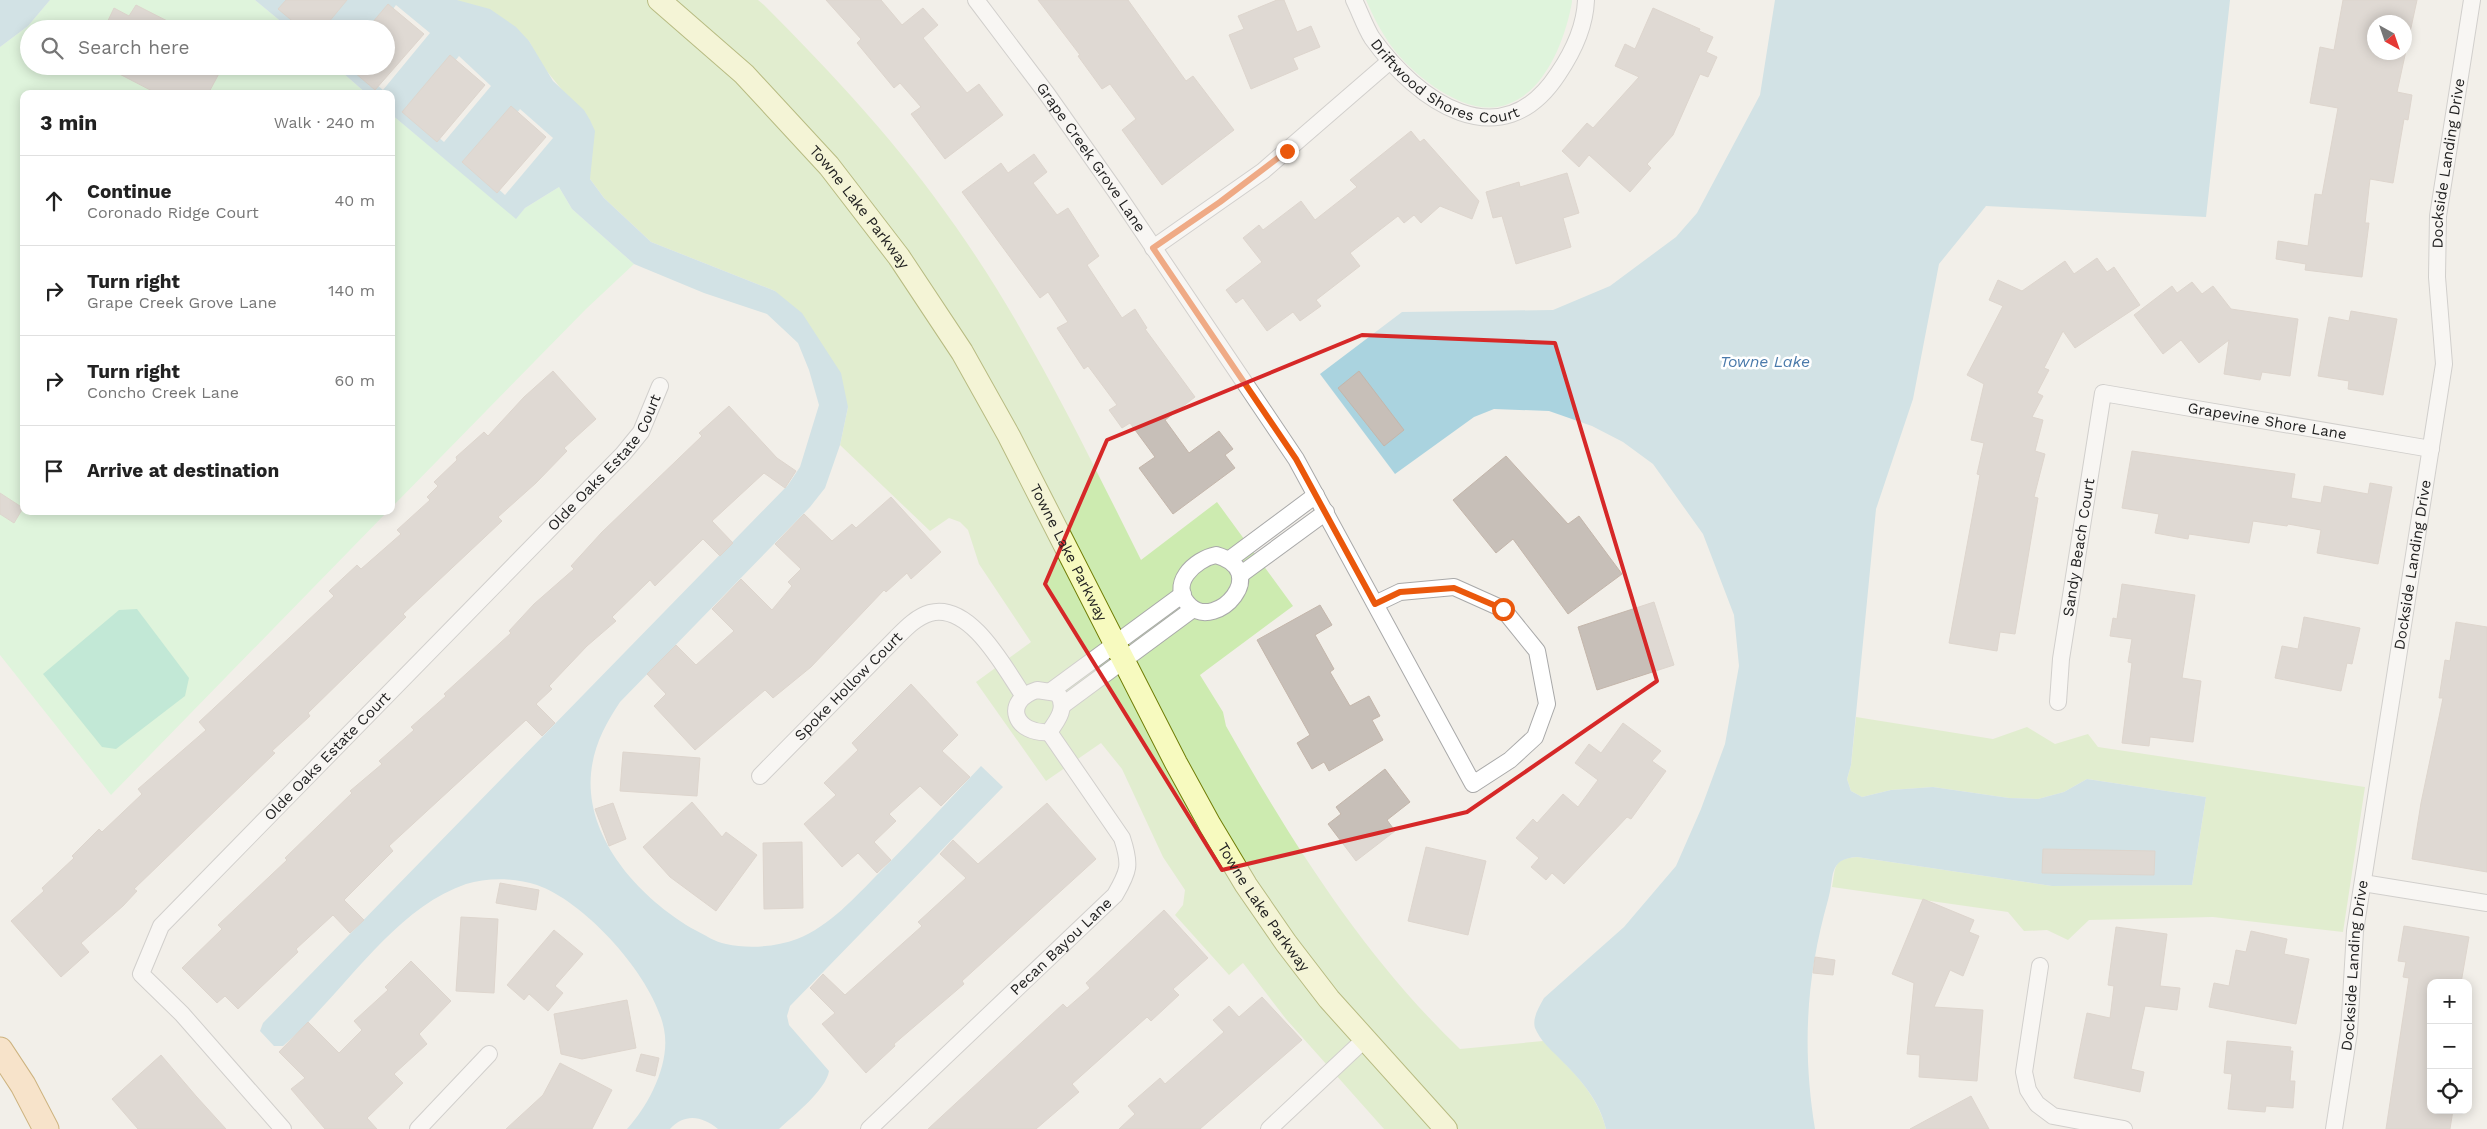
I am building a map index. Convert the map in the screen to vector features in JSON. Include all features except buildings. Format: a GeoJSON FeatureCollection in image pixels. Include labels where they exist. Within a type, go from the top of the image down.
{"type":"FeatureCollection","features":[{"type":"Feature","properties":{"kind":"main road"},"geometry":{"type":"LineString","coordinates":[[0,1050],[23,1085],[38,1127]]}},
{"type":"Feature","properties":{"kind":"street","name":"Towne Lake Parkway"},"geometry":{"type":"LineString","coordinates":[[659,0],[744,74],[829,166],[900,257],[967,360],[1009,436],[1119,653],[1210,825],[1246,885],[1286,943],[1364,1040],[1446,1129]]}},
{"type":"Feature","properties":{"kind":"street","name":"Grape Creek Grove Lane"},"geometry":{"type":"LineString","coordinates":[[976,0],[1047,94],[1296,459],[1473,784],[1510,760],[1534,737],[1546,704],[1537,651],[1503,609],[1454,588],[1400,592],[1375,604]]}},
{"type":"Feature","properties":{"kind":"street","name":"Driftwood Shores Court"},"geometry":{"type":"LineString","coordinates":[[1354,0],[1371,36],[1390,61],[1419,89],[1463,113],[1489,119],[1509,115],[1525,107],[1540,96],[1554,80],[1574,46],[1581,26],[1586,0]]}},
{"type":"Feature","properties":{"kind":"street","name":"Dockside Landing Drive"},"geometry":{"type":"LineString","coordinates":[[2334,1129],[2349,1032],[2355,931],[2444,364],[2437,277],[2438,216],[2472,0]]}},
{"type":"Feature","properties":{"kind":"street"},"geometry":{"type":"LineString","coordinates":[[1153,248],[1262,171],[1390,61]]}},
{"type":"Feature","properties":{"kind":"street","name":"Olde Oaks Estate Court"},"geometry":{"type":"LineString","coordinates":[[283,1129],[182,1014],[140,974],[161,926],[623,454],[641,432],[660,386]]}},
{"type":"Feature","properties":{"kind":"street","name":"Grapevine Shore Lane"},"geometry":{"type":"LineString","coordinates":[[2103,393],[2431,449]]}},
{"type":"Feature","properties":{"kind":"street","name":"Sandy Beach Court"},"geometry":{"type":"LineString","coordinates":[[2058,702],[2061,659],[2103,393]]}},
{"type":"Feature","properties":{"kind":"street"},"geometry":{"type":"LineString","coordinates":[[1230,559],[1316,495]]}},
{"type":"Feature","properties":{"kind":"street"},"geometry":{"type":"LineString","coordinates":[[1240,575],[1326,512]]}},
{"type":"Feature","properties":{"kind":"street"},"geometry":{"type":"LineString","coordinates":[[1216,555],[1230,559],[1236,565],[1240,575],[1239,586],[1235,596],[1226,606],[1203,611],[1193,609],[1186,603],[1182,594],[1182,581],[1187,571],[1196,562],[1206,557],[1216,555]]}},
{"type":"Feature","properties":{"kind":"street"},"geometry":{"type":"LineString","coordinates":[[1063,704],[1057,693],[1037,690],[1023,694],[1017,703],[1016,713],[1021,723],[1029,731],[1038,733],[1049,732],[1058,721],[1063,704],[1182,594]]}},
{"type":"Feature","properties":{"kind":"street"},"geometry":{"type":"LineString","coordinates":[[1051,691],[1193,609]]}},
{"type":"Feature","properties":{"kind":"street","name":"Spoke Hollow Court"},"geometry":{"type":"LineString","coordinates":[[760,776],[914,621],[930,613],[946,612],[965,620],[984,640],[1023,694]]}},
{"type":"Feature","properties":{"kind":"street","name":"Pecan Bayou Lane"},"geometry":{"type":"LineString","coordinates":[[870,1129],[921,1078],[1115,895],[1127,874],[1129,858],[1122,838],[1049,732]]}},
{"type":"Feature","properties":{"kind":"street"},"geometry":{"type":"LineString","coordinates":[[2363,883],[2487,903]]}},
{"type":"Feature","properties":{"kind":"street"},"geometry":{"type":"LineString","coordinates":[[2040,966],[2024,1072],[2028,1090],[2037,1104],[2053,1116],[2124,1129]]}},
{"type":"Feature","properties":{"kind":"street"},"geometry":{"type":"LineString","coordinates":[[1269,1129],[1364,1040]]}},
{"type":"Feature","properties":{"kind":"street"},"geometry":{"type":"LineString","coordinates":[[418,1129],[489,1054]]}},
{"type":"Feature","properties":{"kind":"highlighted area"},"geometry":{"type":"Polygon","coordinates":[[[1362,335],[1555,343],[1657,681],[1467,812],[1222,870],[1045,584],[1107,440],[1362,335]]]}},
{"type":"Feature","properties":{"kind":"green space"},"geometry":{"type":"Polygon","coordinates":[[[50,0],[255,0],[279,20],[33,20],[50,0]]]}},
{"type":"Feature","properties":{"kind":"green space"},"geometry":{"type":"Polygon","coordinates":[[[457,0],[758,0],[764,5],[815,57],[889,139],[935,197],[983,266],[1055,390],[1141,560],[1217,502],[1293,606],[1200,675],[1223,712],[1226,726],[1276,812],[1331,896],[1361,937],[1392,976],[1460,1049],[1543,1041],[1589,1092],[1602,1116],[1606,1129],[1384,1129],[1286,1019],[1243,963],[1229,975],[1175,915],[1183,905],[1185,890],[1163,857],[1122,769],[1101,743],[1046,781],[976,682],[1031,642],[979,564],[968,530],[960,522],[949,518],[930,531],[840,445],[848,407],[775,291],[651,242],[604,198],[590,179],[567,96],[541,64],[529,41],[457,0]]]}},
{"type":"Feature","properties":{"kind":"green space"},"geometry":{"type":"Polygon","coordinates":[[[1366,0],[1572,0],[1572,2],[1564,34],[1557,51],[1539,81],[1527,93],[1513,102],[1497,107],[1483,107],[1453,98],[1412,69],[1388,41],[1366,0]]]}},
{"type":"Feature","properties":{"kind":"green space"},"geometry":{"type":"Polygon","coordinates":[[[20,32],[20,75],[345,75],[362,90],[20,90],[20,515],[384,515],[111,795],[0,655],[0,47],[20,32]]]}},
{"type":"Feature","properties":{"kind":"green space"},"geometry":{"type":"Polygon","coordinates":[[[395,117],[516,218],[525,208],[559,187],[572,209],[634,264],[586,309],[395,504],[395,117]]]}},
{"type":"Feature","properties":{"kind":"green space"},"geometry":{"type":"Polygon","coordinates":[[[137,609],[189,678],[185,696],[116,749],[102,747],[43,674],[119,610],[137,609]]]}},
{"type":"Feature","properties":{"kind":"green space"},"geometry":{"type":"Polygon","coordinates":[[[1856,717],[1993,739],[2027,727],[2055,744],[2088,734],[2098,747],[2365,787],[2343,932],[2213,917],[2089,920],[2068,940],[2047,930],[2024,931],[2008,912],[1832,887],[1835,869],[1839,862],[1857,857],[2052,886],[2192,885],[2206,797],[2087,779],[2064,792],[2038,799],[2009,798],[1933,787],[1891,790],[1862,797],[1851,791],[1847,779],[1851,765],[1856,717]]]}},
{"type":"Feature","properties":{"kind":"water"},"geometry":{"type":"Polygon","coordinates":[[[0,0],[50,0],[33,20],[20,20],[20,32],[0,47],[0,0]]]}},
{"type":"Feature","properties":{"kind":"water"},"geometry":{"type":"Polygon","coordinates":[[[255,0],[457,0],[490,9],[516,27],[529,41],[553,81],[584,110],[595,131],[590,179],[604,198],[651,242],[775,291],[802,313],[841,373],[848,407],[840,445],[825,488],[810,507],[620,702],[607,723],[597,745],[591,780],[591,793],[595,814],[603,835],[613,855],[642,890],[677,919],[710,938],[726,944],[753,947],[789,942],[820,927],[831,919],[892,860],[981,766],[1003,787],[790,1006],[787,1016],[789,1025],[829,1071],[827,1078],[816,1094],[779,1129],[718,1129],[706,1121],[694,1118],[682,1120],[670,1129],[627,1129],[650,1096],[661,1069],[665,1042],[664,1029],[658,1009],[647,987],[632,966],[615,944],[596,925],[556,894],[537,885],[520,881],[493,879],[475,882],[439,896],[414,913],[391,933],[326,1004],[283,1046],[274,1046],[260,1031],[263,1023],[788,485],[800,467],[819,405],[809,370],[798,343],[767,314],[704,293],[634,264],[572,209],[559,187],[525,208],[516,219],[395,117],[395,90],[362,90],[345,75],[395,75],[395,20],[279,20],[255,0]]]}},
{"type":"Feature","properties":{"kind":"water","name":"Towne Lake"},"geometry":{"type":"Polygon","coordinates":[[[1775,0],[2230,0],[2206,217],[1986,206],[1939,264],[1913,399],[1876,509],[1851,765],[1847,779],[1851,791],[1862,797],[1891,790],[1933,787],[2009,798],[2038,799],[2064,792],[2087,779],[2206,797],[2192,885],[2052,886],[1857,857],[1841,861],[1836,865],[1832,877],[1815,957],[1808,1014],[1808,1070],[1815,1129],[1606,1129],[1599,1108],[1588,1090],[1540,1036],[1534,1024],[1535,1016],[1544,998],[1624,927],[1676,866],[1701,809],[1725,744],[1739,666],[1734,615],[1703,534],[1653,464],[1623,442],[1592,426],[1549,411],[1494,409],[1474,417],[1395,474],[1320,374],[1402,312],[1553,310],[1610,286],[1676,237],[1697,213],[1760,95],[1775,0]]]}},
{"type":"Feature","properties":{"kind":"pier"},"geometry":{"type":"Polygon","coordinates":[[[396,5],[430,33],[383,90],[366,75],[395,75],[395,20],[385,20],[396,5]]]}},
{"type":"Feature","properties":{"kind":"pier"},"geometry":{"type":"Polygon","coordinates":[[[459,56],[491,86],[444,142],[412,115],[459,56]]]}},
{"type":"Feature","properties":{"kind":"pier"},"geometry":{"type":"Polygon","coordinates":[[[520,109],[553,138],[505,195],[474,167],[520,109]]]}},
{"type":"Feature","properties":{"kind":"route"},"geometry":{"type":"LineString","coordinates":[[1287,151],[1220,202],[1153,248],[1296,459],[1375,604],[1400,592],[1454,588],[1503,609]]}}]}
